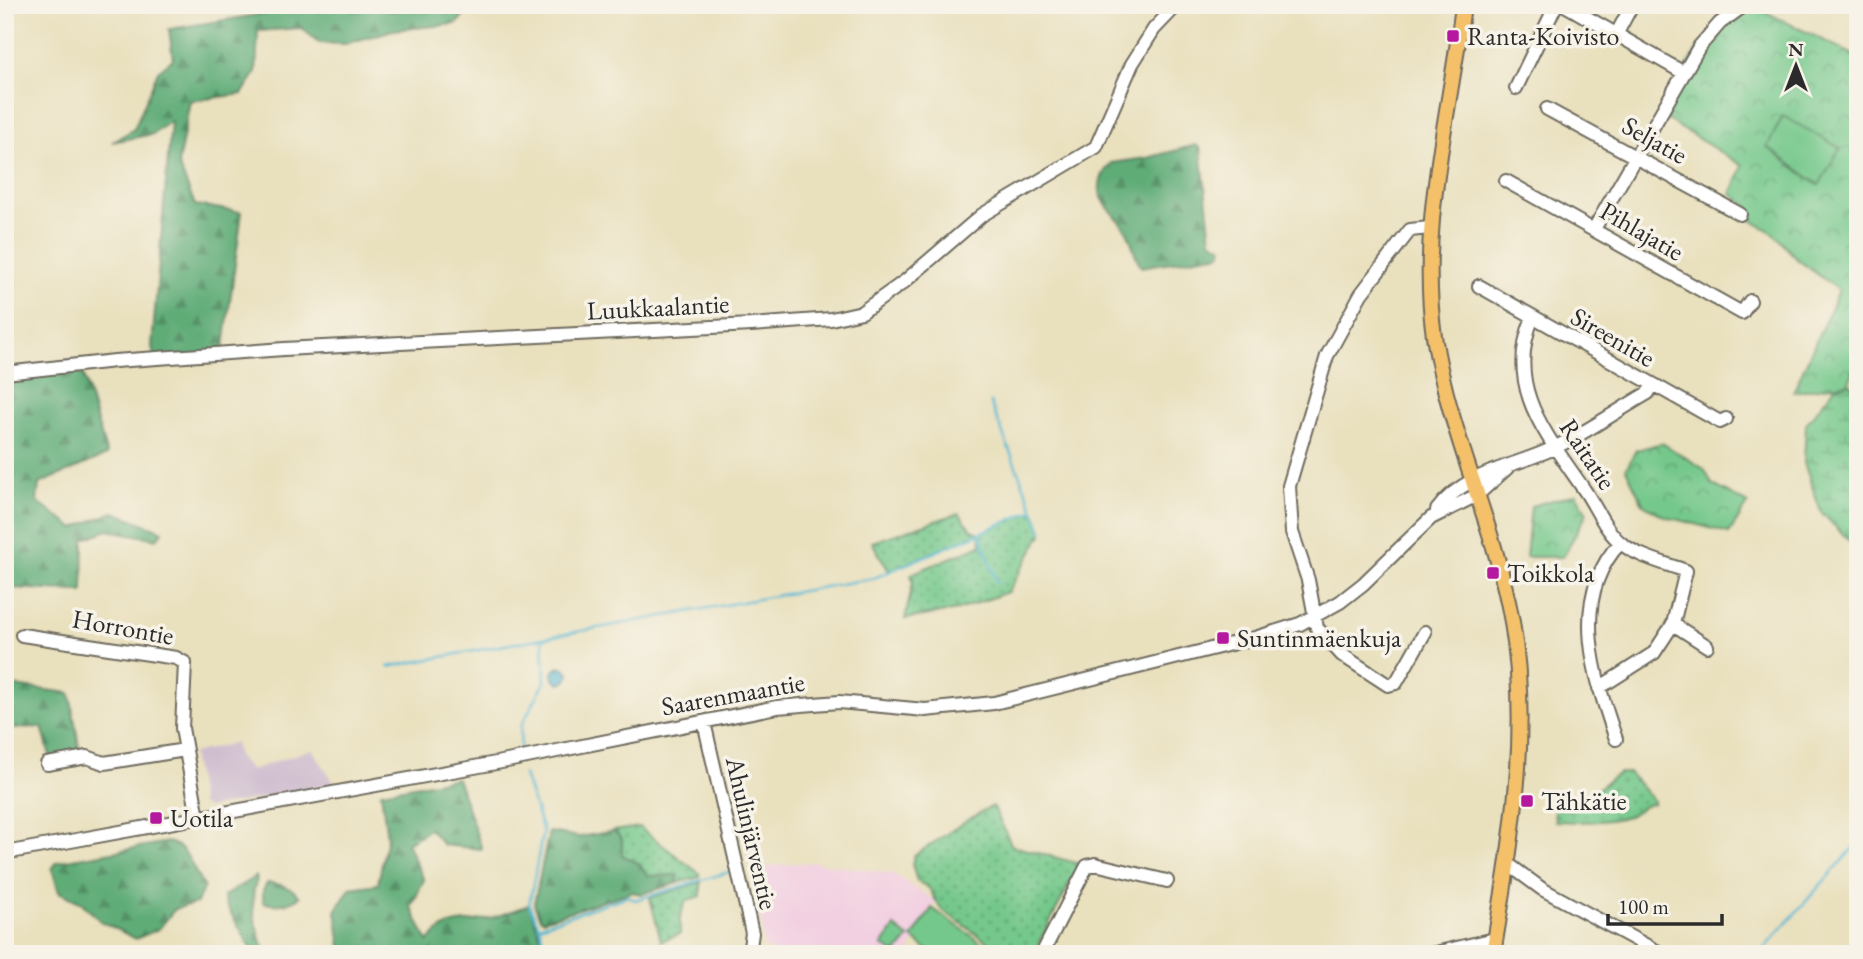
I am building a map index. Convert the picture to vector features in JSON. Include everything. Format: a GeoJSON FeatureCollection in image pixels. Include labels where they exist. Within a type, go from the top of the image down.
{"type":"FeatureCollection","features":[{"type":"Feature","properties":{"kind":"main road"},"geometry":{"type":"LineString","coordinates":[[1463,5],[1430,228],[1434,335],[1445,392],[1470,480],[1498,563],[1512,623],[1516,664],[1518,774],[1508,864],[1494,946]]}},
{"type":"Feature","properties":{"kind":"street","name":"Luukkaalantie"},"geometry":{"type":"LineString","coordinates":[[5,373],[115,361],[260,351],[751,325],[831,319],[862,312],[904,282],[982,215],[1096,147],[1132,64],[1154,29],[1177,5]]}},
{"type":"Feature","properties":{"kind":"street"},"geometry":{"type":"LineString","coordinates":[[1516,88],[1556,5]]}},
{"type":"Feature","properties":{"kind":"street"},"geometry":{"type":"LineString","coordinates":[[1566,5],[1684,73]]}},
{"type":"Feature","properties":{"kind":"street"},"geometry":{"type":"LineString","coordinates":[[1616,34],[1619,17],[1632,5]]}},
{"type":"Feature","properties":{"kind":"street"},"geometry":{"type":"LineString","coordinates":[[1594,229],[1635,154],[1712,31],[1745,5]]}},
{"type":"Feature","properties":{"kind":"street","name":"Seljatie"},"geometry":{"type":"LineString","coordinates":[[1547,109],[1635,154],[1740,214]]}},
{"type":"Feature","properties":{"kind":"street","name":"Pihlajatie"},"geometry":{"type":"LineString","coordinates":[[1506,181],[1742,313],[1750,301]]}},
{"type":"Feature","properties":{"kind":"street"},"geometry":{"type":"LineString","coordinates":[[1425,632],[1396,682],[1388,685],[1342,655],[1317,628],[1313,618],[1311,590],[1292,532],[1289,486],[1295,457],[1327,356],[1361,294],[1410,230],[1430,228]]}},
{"type":"Feature","properties":{"kind":"street","name":"Sireenitie"},"geometry":{"type":"LineString","coordinates":[[1479,286],[1652,386],[1720,422],[1726,419]]}},
{"type":"Feature","properties":{"kind":"street","name":"Raitatie"},"geometry":{"type":"LineString","coordinates":[[1533,317],[1527,333],[1522,363],[1525,390],[1554,448],[1620,543]]}},
{"type":"Feature","properties":{"kind":"street"},"geometry":{"type":"LineString","coordinates":[[1470,480],[1554,448],[1648,393],[1652,386]]}},
{"type":"Feature","properties":{"kind":"street","name":"Saarenmaantie"},"geometry":{"type":"LineString","coordinates":[[1431,518],[1476,495],[1507,468]]}},
{"type":"Feature","properties":{"kind":"street","name":"Saarenmaantie"},"geometry":{"type":"LineString","coordinates":[[5,853],[805,702],[839,702],[925,710],[984,705],[1278,632],[1313,618],[1363,584],[1431,518],[1441,504],[1470,480]]}},
{"type":"Feature","properties":{"kind":"street"},"geometry":{"type":"LineString","coordinates":[[1599,688],[1654,653],[1673,624],[1686,570],[1620,543],[1598,583],[1591,617],[1590,650],[1599,688],[1616,739]]}},
{"type":"Feature","properties":{"kind":"street"},"geometry":{"type":"LineString","coordinates":[[1673,624],[1707,646]]}},
{"type":"Feature","properties":{"kind":"street","name":"Horrontie"},"geometry":{"type":"LineString","coordinates":[[22,635],[181,660],[186,671],[182,708],[186,750],[198,818]]}},
{"type":"Feature","properties":{"kind":"street","name":"Ahulinjärventie"},"geometry":{"type":"LineString","coordinates":[[704,722],[752,933],[748,954]]}},
{"type":"Feature","properties":{"kind":"street"},"geometry":{"type":"LineString","coordinates":[[47,764],[87,757],[104,763],[186,750]]}},
{"type":"Feature","properties":{"kind":"street"},"geometry":{"type":"LineString","coordinates":[[1042,954],[1087,866],[1095,864],[1167,881]]}},
{"type":"Feature","properties":{"kind":"street"},"geometry":{"type":"LineString","coordinates":[[1508,864],[1542,889],[1662,954]]}},
{"type":"Feature","properties":{"kind":"street"},"geometry":{"type":"LineString","coordinates":[[1431,954],[1494,946]]}},
{"type":"Feature","properties":{"kind":"shaded area"},"geometry":{"type":"Polygon","coordinates":[[[235,743],[238,757],[251,770],[312,749],[335,784],[208,808],[201,804],[192,753],[235,743]]]}},
{"type":"Feature","properties":{"kind":"shaded area"},"geometry":{"type":"Polygon","coordinates":[[[812,862],[891,873],[936,901],[908,954],[780,954],[764,947],[753,868],[812,862]]]}},
{"type":"Feature","properties":{"kind":"green space"},"geometry":{"type":"Polygon","coordinates":[[[290,5],[474,5],[456,24],[393,30],[345,44],[319,43],[302,28],[258,31],[256,73],[242,94],[190,101],[178,164],[195,205],[242,212],[223,354],[154,358],[152,346],[171,121],[153,134],[112,142],[134,129],[158,71],[173,59],[169,29],[269,13],[290,5]]]}},
{"type":"Feature","properties":{"kind":"green space"},"geometry":{"type":"Polygon","coordinates":[[[1745,5],[1751,5],[1858,57],[1858,358],[1849,383],[1793,392],[1839,290],[1798,260],[1773,233],[1748,218],[1747,205],[1731,194],[1743,166],[1659,115],[1699,47],[1745,5]],[[1767,147],[1818,185],[1839,148],[1767,147]]]}},
{"type":"Feature","properties":{"kind":"green space"},"geometry":{"type":"Polygon","coordinates":[[[1783,116],[1840,148],[1819,185],[1767,147],[1783,116]]]}},
{"type":"Feature","properties":{"kind":"green space"},"geometry":{"type":"Polygon","coordinates":[[[1196,145],[1201,149],[1211,240],[1223,247],[1221,254],[1141,267],[1126,230],[1103,199],[1100,183],[1104,174],[1111,163],[1147,158],[1196,145]]]}},
{"type":"Feature","properties":{"kind":"green space"},"geometry":{"type":"Polygon","coordinates":[[[80,365],[107,455],[39,484],[37,502],[74,528],[114,512],[163,531],[157,539],[108,530],[84,539],[83,592],[12,588],[11,603],[5,602],[5,373],[80,365]]]}},
{"type":"Feature","properties":{"kind":"green space"},"geometry":{"type":"Polygon","coordinates":[[[1849,383],[1858,389],[1858,550],[1821,512],[1804,463],[1806,424],[1835,387],[1849,383]]]}},
{"type":"Feature","properties":{"kind":"green space"},"geometry":{"type":"Polygon","coordinates":[[[1662,443],[1704,469],[1712,484],[1748,504],[1729,533],[1664,516],[1643,504],[1626,469],[1636,450],[1662,443]]]}},
{"type":"Feature","properties":{"kind":"green space"},"geometry":{"type":"Polygon","coordinates":[[[1576,494],[1587,513],[1563,557],[1526,557],[1531,506],[1576,494]]]}},
{"type":"Feature","properties":{"kind":"green space"},"geometry":{"type":"Polygon","coordinates":[[[1034,510],[1043,533],[1008,592],[958,610],[905,619],[913,582],[911,574],[981,545],[980,533],[1034,510]]]}},
{"type":"Feature","properties":{"kind":"green space"},"geometry":{"type":"Polygon","coordinates":[[[959,513],[972,530],[980,533],[889,571],[872,542],[959,513]]]}},
{"type":"Feature","properties":{"kind":"green space"},"geometry":{"type":"Polygon","coordinates":[[[5,685],[70,693],[80,752],[51,759],[42,727],[5,728],[5,685]]]}},
{"type":"Feature","properties":{"kind":"green space"},"geometry":{"type":"Polygon","coordinates":[[[1620,773],[1629,773],[1653,800],[1653,804],[1646,805],[1628,816],[1610,820],[1555,821],[1554,807],[1572,810],[1620,773]]]}},
{"type":"Feature","properties":{"kind":"green space"},"geometry":{"type":"Polygon","coordinates":[[[457,778],[482,849],[443,845],[430,829],[407,843],[424,880],[411,907],[428,942],[452,924],[493,918],[529,905],[547,954],[342,954],[336,911],[350,888],[378,884],[387,837],[381,792],[457,778]]]}},
{"type":"Feature","properties":{"kind":"green space"},"geometry":{"type":"Polygon","coordinates":[[[993,806],[1012,846],[1077,863],[1079,866],[1040,941],[1037,954],[1005,954],[941,909],[929,888],[917,881],[912,864],[914,856],[993,806]]]}},
{"type":"Feature","properties":{"kind":"green space"},"geometry":{"type":"Polygon","coordinates":[[[639,827],[699,873],[700,877],[677,883],[678,876],[647,876],[639,864],[622,855],[622,839],[614,831],[639,827]]]}},
{"type":"Feature","properties":{"kind":"green space"},"geometry":{"type":"Polygon","coordinates":[[[614,831],[622,839],[622,855],[639,864],[648,876],[678,875],[677,883],[642,894],[631,892],[544,920],[540,918],[534,904],[549,832],[579,837],[614,831]]]}},
{"type":"Feature","properties":{"kind":"green space"},"geometry":{"type":"Polygon","coordinates":[[[167,842],[186,854],[204,886],[197,903],[175,909],[159,929],[136,939],[100,921],[82,903],[59,892],[52,869],[57,862],[167,842]]]}},
{"type":"Feature","properties":{"kind":"green space"},"geometry":{"type":"Polygon","coordinates":[[[256,876],[253,907],[260,938],[268,954],[254,954],[225,903],[224,896],[256,876]]]}},
{"type":"Feature","properties":{"kind":"green space"},"geometry":{"type":"Polygon","coordinates":[[[701,882],[701,896],[686,901],[680,917],[680,934],[661,941],[650,898],[701,882]]]}},
{"type":"Feature","properties":{"kind":"green space"},"geometry":{"type":"Polygon","coordinates":[[[267,883],[285,887],[300,897],[282,904],[263,902],[263,891],[267,883]]]}},
{"type":"Feature","properties":{"kind":"green space"},"geometry":{"type":"Polygon","coordinates":[[[932,908],[992,950],[990,954],[932,954],[912,938],[932,908]]]}},
{"type":"Feature","properties":{"kind":"green space"},"geometry":{"type":"Polygon","coordinates":[[[895,927],[909,938],[896,954],[882,945],[895,927]]]}},
{"type":"Feature","properties":{"kind":"water"},"geometry":{"type":"Polygon","coordinates":[[[561,667],[569,675],[561,683],[553,675],[561,667]]]}},
{"type":"Feature","properties":{"kind":"waterway"},"geometry":{"type":"LineString","coordinates":[[990,402],[1043,533]]}},
{"type":"Feature","properties":{"kind":"waterway"},"geometry":{"type":"LineString","coordinates":[[520,748],[521,726],[545,682],[543,638],[874,578],[1034,510]]}},
{"type":"Feature","properties":{"kind":"waterway"},"geometry":{"type":"LineString","coordinates":[[980,533],[997,583]]}},
{"type":"Feature","properties":{"kind":"waterway"},"geometry":{"type":"LineString","coordinates":[[388,667],[543,638]]}},
{"type":"Feature","properties":{"kind":"waterway"},"geometry":{"type":"LineString","coordinates":[[524,775],[543,831],[529,905],[539,926]]}},
{"type":"Feature","properties":{"kind":"waterway"},"geometry":{"type":"LineString","coordinates":[[1759,954],[1858,843]]}},
{"type":"Feature","properties":{"kind":"waterway"},"geometry":{"type":"LineString","coordinates":[[547,954],[539,926],[628,896],[635,900],[729,872]]}},
{"type":"Feature","properties":{"kind":"place","name":"Ranta-Koivisto"},"geometry":{"type":"Point","coordinates":[1453,36]}},
{"type":"Feature","properties":{"kind":"place","name":"Toikkola"},"geometry":{"type":"Point","coordinates":[1493,573]}},
{"type":"Feature","properties":{"kind":"place","name":"Suntinmäenkuja"},"geometry":{"type":"Point","coordinates":[1223,638]}},
{"type":"Feature","properties":{"kind":"place","name":"Tähkätie"},"geometry":{"type":"Point","coordinates":[1527,801]}},
{"type":"Feature","properties":{"kind":"place","name":"Uotila"},"geometry":{"type":"Point","coordinates":[156,818]}}]}
